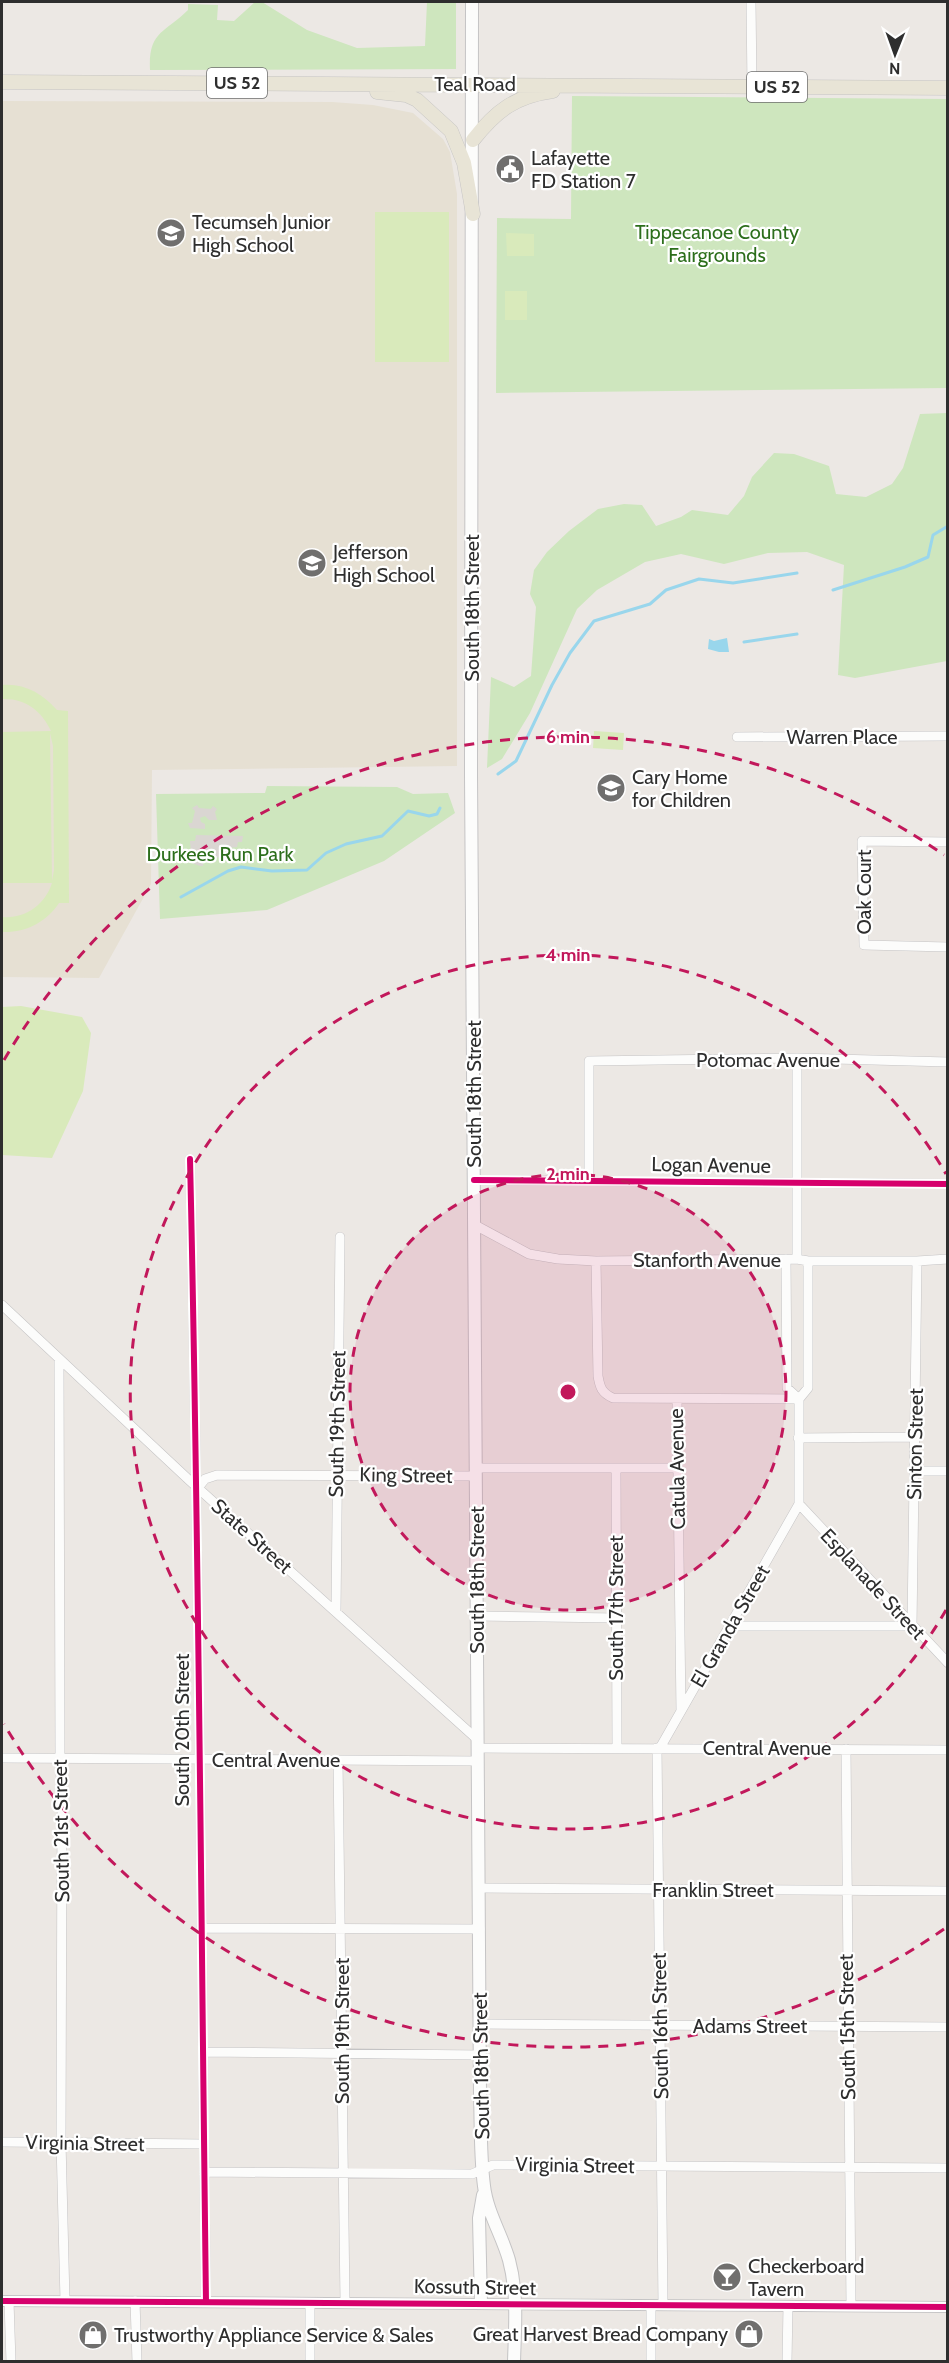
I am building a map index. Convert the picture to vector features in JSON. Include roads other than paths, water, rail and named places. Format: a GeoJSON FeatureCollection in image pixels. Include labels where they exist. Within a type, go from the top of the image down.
{"type":"FeatureCollection","features":[{"type":"Feature","properties":{"kind":"main road","name":"South 18th Street"},"geometry":{"type":"LineString","coordinates":[[472,2],[471,775],[482,2168],[490,2210],[508,2257],[515,2304],[514,2361]]}},
{"type":"Feature","properties":{"kind":"main road","name":"Teal Road"},"geometry":{"type":"LineString","coordinates":[[2,82],[948,88]]}},
{"type":"Feature","properties":{"kind":"main road"},"geometry":{"type":"LineString","coordinates":[[324,84],[355,90],[406,95],[427,108],[451,131],[457,143],[464,163],[473,214]]}},
{"type":"Feature","properties":{"kind":"main road"},"geometry":{"type":"LineString","coordinates":[[473,140],[490,118],[515,101],[551,91],[576,91],[606,86]]}},
{"type":"Feature","properties":{"kind":"main road"},"geometry":{"type":"LineString","coordinates":[[481,2303],[479,2218],[484,2187]]}},
{"type":"Feature","properties":{"kind":"street"},"geometry":{"type":"LineString","coordinates":[[751,2],[752,87]]}},
{"type":"Feature","properties":{"kind":"street","name":"Warren Place"},"geometry":{"type":"LineString","coordinates":[[737,737],[948,736]]}},
{"type":"Feature","properties":{"kind":"street","name":"Oak Court"},"geometry":{"type":"LineString","coordinates":[[948,842],[862,841],[864,945],[948,947]]}},
{"type":"Feature","properties":{"kind":"street"},"geometry":{"type":"LineString","coordinates":[[797,1058],[797,1259]]}},
{"type":"Feature","properties":{"kind":"street","name":"Potomac Avenue"},"geometry":{"type":"LineString","coordinates":[[589,1181],[589,1061],[797,1058],[948,1062]]}},
{"type":"Feature","properties":{"kind":"street","name":"South 20th Street"},"geometry":{"type":"LineString","coordinates":[[190,1159],[198,1488],[206,2302]]}},
{"type":"Feature","properties":{"kind":"street","name":"Logan Avenue"},"geometry":{"type":"LineString","coordinates":[[474,1180],[948,1184]]}},
{"type":"Feature","properties":{"kind":"street","name":"Stanforth Avenue"},"geometry":{"type":"LineString","coordinates":[[475,1225],[529,1254],[558,1259],[596,1261],[797,1259],[917,1262],[948,1259]]}},
{"type":"Feature","properties":{"kind":"street","name":"South 19th Street"},"geometry":{"type":"LineString","coordinates":[[336,1611],[340,1237]]}},
{"type":"Feature","properties":{"kind":"street"},"geometry":{"type":"LineString","coordinates":[[786,1259],[787,1388],[799,1399]]}},
{"type":"Feature","properties":{"kind":"street","name":"Catula Avenue"},"geometry":{"type":"LineString","coordinates":[[596,1261],[599,1386],[604,1394],[613,1398],[677,1399],[681,1712]]}},
{"type":"Feature","properties":{"kind":"street"},"geometry":{"type":"LineString","coordinates":[[799,1504],[799,1399],[808,1388],[808,1261]]}},
{"type":"Feature","properties":{"kind":"street","name":"Sinton Street"},"geometry":{"type":"LineString","coordinates":[[912,1626],[917,1262]]}},
{"type":"Feature","properties":{"kind":"street","name":"State Street"},"geometry":{"type":"LineString","coordinates":[[2,1305],[59,1361],[336,1611],[478,1744]]}},
{"type":"Feature","properties":{"kind":"street","name":"South 21st Street"},"geometry":{"type":"LineString","coordinates":[[59,1361],[62,1800],[61,2142],[65,2301]]}},
{"type":"Feature","properties":{"kind":"street"},"geometry":{"type":"LineString","coordinates":[[677,1399],[799,1399]]}},
{"type":"Feature","properties":{"kind":"street"},"geometry":{"type":"LineString","coordinates":[[798,1438],[915,1437]]}},
{"type":"Feature","properties":{"kind":"street","name":"South 17th Street"},"geometry":{"type":"LineString","coordinates":[[616,1468],[616,1748]]}},
{"type":"Feature","properties":{"kind":"street","name":"King Street"},"geometry":{"type":"LineString","coordinates":[[198,1488],[205,1479],[217,1475],[336,1475],[677,1468]]}},
{"type":"Feature","properties":{"kind":"street"},"geometry":{"type":"LineString","coordinates":[[915,1471],[948,1471]]}},
{"type":"Feature","properties":{"kind":"street","name":"El Granda Street"},"geometry":{"type":"LineString","coordinates":[[658,1748],[681,1712],[799,1504]]}},
{"type":"Feature","properties":{"kind":"street","name":"Esplanade Street"},"geometry":{"type":"LineString","coordinates":[[799,1504],[948,1664]]}},
{"type":"Feature","properties":{"kind":"street"},"geometry":{"type":"LineString","coordinates":[[478,1616],[617,1618]]}},
{"type":"Feature","properties":{"kind":"street"},"geometry":{"type":"LineString","coordinates":[[730,1626],[912,1626]]}},
{"type":"Feature","properties":{"kind":"street","name":"Central Avenue"},"geometry":{"type":"LineString","coordinates":[[478,1744],[616,1748],[948,1750]]}},
{"type":"Feature","properties":{"kind":"street","name":"South 16th Street"},"geometry":{"type":"LineString","coordinates":[[658,1748],[663,2305]]}},
{"type":"Feature","properties":{"kind":"street","name":"South 15th Street"},"geometry":{"type":"LineString","coordinates":[[846,1749],[851,2306]]}},
{"type":"Feature","properties":{"kind":"street","name":"Central Avenue"},"geometry":{"type":"LineString","coordinates":[[2,1758],[478,1761]]}},
{"type":"Feature","properties":{"kind":"street","name":"South 19th Street"},"geometry":{"type":"LineString","coordinates":[[338,1760],[342,1928],[345,2302]]}},
{"type":"Feature","properties":{"kind":"street","name":"Franklin Street"},"geometry":{"type":"LineString","coordinates":[[479,1888],[948,1891]]}},
{"type":"Feature","properties":{"kind":"street"},"geometry":{"type":"LineString","coordinates":[[201,1928],[480,1929]]}},
{"type":"Feature","properties":{"kind":"street","name":"Adams Street"},"geometry":{"type":"LineString","coordinates":[[480,2024],[948,2027]]}},
{"type":"Feature","properties":{"kind":"street"},"geometry":{"type":"LineString","coordinates":[[203,2052],[480,2055]]}},
{"type":"Feature","properties":{"kind":"street","name":"Virginia Street"},"geometry":{"type":"LineString","coordinates":[[2,2142],[204,2144]]}},
{"type":"Feature","properties":{"kind":"street","name":"Virginia Street"},"geometry":{"type":"LineString","coordinates":[[204,2172],[344,2175],[472,2174],[493,2165],[948,2168]]}},
{"type":"Feature","properties":{"kind":"street"},"geometry":{"type":"LineString","coordinates":[[5,2301],[11,2361]]}},
{"type":"Feature","properties":{"kind":"street","name":"Kossuth Street"},"geometry":{"type":"LineString","coordinates":[[5,2301],[948,2307]]}},
{"type":"Feature","properties":{"kind":"street"},"geometry":{"type":"LineString","coordinates":[[135,2301],[137,2361]]}},
{"type":"Feature","properties":{"kind":"street"},"geometry":{"type":"LineString","coordinates":[[310,2303],[310,2361]]}},
{"type":"Feature","properties":{"kind":"street"},"geometry":{"type":"LineString","coordinates":[[651,2305],[651,2361]]}},
{"type":"Feature","properties":{"kind":"street"},"geometry":{"type":"LineString","coordinates":[[787,2361],[788,2306]]}},
{"type":"Feature","properties":{"kind":"water"},"geometry":{"type":"Polygon","coordinates":[[[727,638],[729,652],[708,649],[709,639],[714,641],[727,638]]]}},
{"type":"Feature","properties":{"kind":"waterway"},"geometry":{"type":"LineString","coordinates":[[833,590],[905,567],[928,557],[933,535],[948,526]]}},
{"type":"Feature","properties":{"kind":"waterway"},"geometry":{"type":"LineString","coordinates":[[498,774],[516,761],[552,685],[570,653],[594,621],[650,604],[666,590],[699,579],[733,583],[797,573]]}},
{"type":"Feature","properties":{"kind":"waterway"},"geometry":{"type":"LineString","coordinates":[[744,642],[797,634]]}},
{"type":"Feature","properties":{"kind":"waterway"},"geometry":{"type":"LineString","coordinates":[[181,897],[228,871],[241,867],[272,871],[307,870],[326,853],[346,844],[382,836],[408,811],[429,816],[437,814],[440,808]]}},
{"type":"Feature","properties":{"kind":"place","name":"Lafayette FD Station 7"},"geometry":{"type":"Point","coordinates":[510,169]}},
{"type":"Feature","properties":{"kind":"place","name":"Tecumseh Junior High School"},"geometry":{"type":"Point","coordinates":[171,233]}},
{"type":"Feature","properties":{"kind":"place","name":"Jefferson High School"},"geometry":{"type":"Point","coordinates":[312,563]}},
{"type":"Feature","properties":{"kind":"place","name":"Cary Home for Children"},"geometry":{"type":"Point","coordinates":[611,788]}},
{"type":"Feature","properties":{"kind":"place","name":"Checkerboard Tavern"},"geometry":{"type":"Point","coordinates":[727,2277]}},
{"type":"Feature","properties":{"kind":"place","name":"Great Harvest Bread Company"},"geometry":{"type":"Point","coordinates":[749,2334]}},
{"type":"Feature","properties":{"kind":"place","name":"Trustworthy Appliance Service & Sales"},"geometry":{"type":"Point","coordinates":[93,2335]}},
{"type":"Feature","properties":{"kind":"park label","name":"Tippecanoe County Fairgrounds"},"geometry":{"type":"Point","coordinates":[717,244]}},
{"type":"Feature","properties":{"kind":"park label","name":"Durkees Run Park"},"geometry":{"type":"Point","coordinates":[220,854]}}]}
